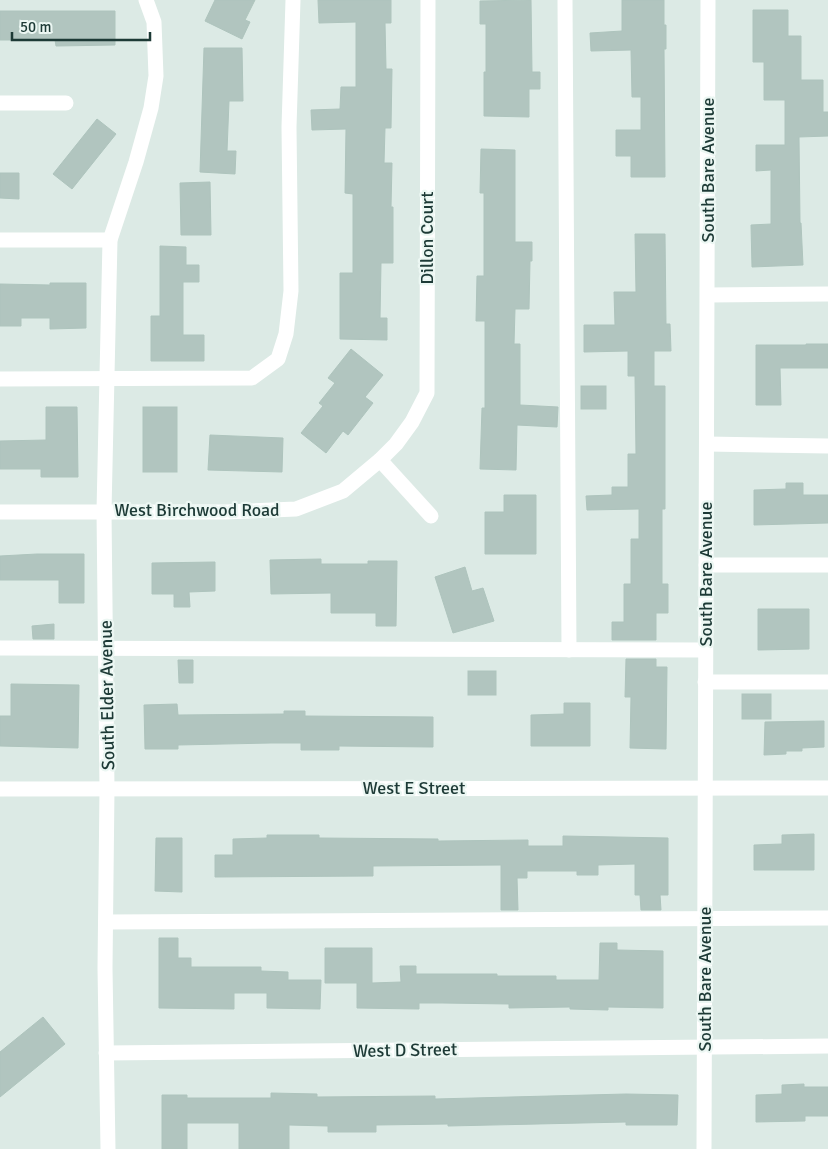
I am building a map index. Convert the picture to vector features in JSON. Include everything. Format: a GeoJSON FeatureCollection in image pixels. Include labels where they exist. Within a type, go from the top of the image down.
{"type":"FeatureCollection","features":[{"type":"Feature","properties":{"kind":"street","name":"South Elder Avenue"},"geometry":{"type":"LineString","coordinates":[[108,1149],[106,922],[108,789],[104,511],[110,240],[136,162],[151,108],[156,76],[154,22],[146,0]]}},
{"type":"Feature","properties":{"kind":"street"},"geometry":{"type":"LineString","coordinates":[[0,379],[252,378],[278,360],[286,334],[291,291],[289,127],[293,0]]}},
{"type":"Feature","properties":{"kind":"street","name":"Dillon Court"},"geometry":{"type":"LineString","coordinates":[[380,460],[396,444],[412,422],[427,393],[428,0]]}},
{"type":"Feature","properties":{"kind":"street"},"geometry":{"type":"LineString","coordinates":[[565,0],[569,650]]}},
{"type":"Feature","properties":{"kind":"street","name":"South Bare Avenue"},"geometry":{"type":"LineString","coordinates":[[704,1149],[708,0]]}},
{"type":"Feature","properties":{"kind":"street"},"geometry":{"type":"LineString","coordinates":[[0,103],[66,103]]}},
{"type":"Feature","properties":{"kind":"street"},"geometry":{"type":"LineString","coordinates":[[0,240],[110,240]]}},
{"type":"Feature","properties":{"kind":"street"},"geometry":{"type":"LineString","coordinates":[[708,295],[828,294]]}},
{"type":"Feature","properties":{"kind":"street"},"geometry":{"type":"LineString","coordinates":[[707,444],[828,446]]}},
{"type":"Feature","properties":{"kind":"street"},"geometry":{"type":"LineString","coordinates":[[380,460],[431,516]]}},
{"type":"Feature","properties":{"kind":"street","name":"West Birchwood Road"},"geometry":{"type":"LineString","coordinates":[[0,512],[226,512],[296,510],[344,490],[380,460]]}},
{"type":"Feature","properties":{"kind":"street"},"geometry":{"type":"LineString","coordinates":[[706,565],[828,565]]}},
{"type":"Feature","properties":{"kind":"street"},"geometry":{"type":"LineString","coordinates":[[0,648],[705,650]]}},
{"type":"Feature","properties":{"kind":"street"},"geometry":{"type":"LineString","coordinates":[[705,682],[828,682]]}},
{"type":"Feature","properties":{"kind":"street","name":"West E Street"},"geometry":{"type":"LineString","coordinates":[[0,789],[828,788]]}},
{"type":"Feature","properties":{"kind":"street"},"geometry":{"type":"LineString","coordinates":[[106,922],[828,918]]}},
{"type":"Feature","properties":{"kind":"street","name":"West D Street"},"geometry":{"type":"LineString","coordinates":[[106,1053],[828,1046]]}},
{"type":"Feature","properties":{"kind":"building"},"geometry":{"type":"Polygon","coordinates":[[[215,0],[255,0],[245,20],[250,22],[242,39],[205,21],[215,0]]]}},
{"type":"Feature","properties":{"kind":"building"},"geometry":{"type":"Polygon","coordinates":[[[318,0],[391,0],[391,23],[385,23],[386,69],[392,69],[391,128],[385,128],[384,163],[392,163],[393,263],[381,263],[380,318],[387,318],[387,340],[340,339],[340,273],[353,273],[353,194],[345,193],[346,129],[312,130],[311,110],[340,109],[341,87],[356,87],[356,22],[319,23],[318,0]]]}},
{"type":"Feature","properties":{"kind":"building"},"geometry":{"type":"Polygon","coordinates":[[[531,0],[532,72],[540,72],[540,89],[529,89],[529,117],[484,116],[486,24],[480,24],[480,1],[531,0]]]}},
{"type":"Feature","properties":{"kind":"building"},"geometry":{"type":"Polygon","coordinates":[[[622,0],[664,0],[664,25],[666,25],[666,49],[664,49],[665,177],[631,177],[631,156],[616,156],[616,130],[641,130],[641,97],[632,97],[631,50],[591,51],[590,33],[622,31],[622,0]]]}},
{"type":"Feature","properties":{"kind":"building"},"geometry":{"type":"Polygon","coordinates":[[[753,10],[788,10],[788,36],[801,36],[801,80],[823,80],[823,112],[828,112],[828,136],[799,137],[800,223],[803,265],[752,267],[751,225],[771,224],[771,170],[756,171],[756,145],[785,145],[785,100],[764,100],[764,62],[753,62],[753,10]]]}},
{"type":"Feature","properties":{"kind":"building"},"geometry":{"type":"Polygon","coordinates":[[[0,11],[115,11],[115,45],[56,46],[55,40],[0,40],[0,11]]]}},
{"type":"Feature","properties":{"kind":"building"},"geometry":{"type":"Polygon","coordinates":[[[204,48],[242,48],[243,101],[229,101],[227,151],[236,151],[235,174],[200,172],[204,48]]]}},
{"type":"Feature","properties":{"kind":"building"},"geometry":{"type":"Polygon","coordinates":[[[97,119],[116,134],[72,189],[53,174],[97,119]]]}},
{"type":"Feature","properties":{"kind":"building"},"geometry":{"type":"Polygon","coordinates":[[[481,149],[515,150],[515,242],[532,242],[529,309],[515,309],[514,344],[520,344],[520,405],[558,407],[557,427],[517,425],[516,470],[480,469],[482,408],[485,408],[485,321],[476,321],[477,276],[484,276],[484,193],[480,193],[481,149]]]}},
{"type":"Feature","properties":{"kind":"building"},"geometry":{"type":"Polygon","coordinates":[[[0,173],[19,173],[19,199],[0,198],[0,173]]]}},
{"type":"Feature","properties":{"kind":"building"},"geometry":{"type":"Polygon","coordinates":[[[210,182],[211,235],[181,235],[180,183],[210,182]]]}},
{"type":"Feature","properties":{"kind":"building"},"geometry":{"type":"Polygon","coordinates":[[[635,234],[665,234],[666,324],[670,324],[671,351],[654,351],[654,386],[665,386],[665,509],[662,509],[662,584],[668,584],[668,613],[656,613],[656,640],[612,640],[612,622],[624,622],[624,584],[631,584],[631,539],[639,539],[639,509],[587,510],[586,496],[612,495],[612,487],[628,487],[628,454],[636,454],[635,376],[628,376],[628,351],[584,352],[584,325],[615,325],[614,292],[636,292],[635,234]]]}},
{"type":"Feature","properties":{"kind":"building"},"geometry":{"type":"Polygon","coordinates":[[[160,246],[186,247],[186,265],[199,265],[199,282],[183,282],[183,335],[204,335],[204,361],[151,361],[151,316],[160,316],[160,246]]]}},
{"type":"Feature","properties":{"kind":"building"},"geometry":{"type":"Polygon","coordinates":[[[50,283],[86,283],[86,328],[50,329],[50,318],[21,318],[21,326],[0,326],[0,284],[50,285],[50,283]]]}},
{"type":"Feature","properties":{"kind":"building"},"geometry":{"type":"Polygon","coordinates":[[[828,344],[828,368],[780,368],[781,405],[756,405],[756,345],[828,344]]]}},
{"type":"Feature","properties":{"kind":"building"},"geometry":{"type":"Polygon","coordinates":[[[351,349],[383,375],[365,397],[373,403],[348,435],[343,431],[326,453],[301,433],[323,406],[319,403],[335,383],[328,378],[351,349]]]}},
{"type":"Feature","properties":{"kind":"building"},"geometry":{"type":"Polygon","coordinates":[[[581,386],[606,386],[606,409],[581,409],[581,386]]]}},
{"type":"Feature","properties":{"kind":"building"},"geometry":{"type":"Polygon","coordinates":[[[46,407],[77,407],[78,477],[41,477],[41,469],[0,469],[0,441],[46,440],[46,407]]]}},
{"type":"Feature","properties":{"kind":"building"},"geometry":{"type":"Polygon","coordinates":[[[143,407],[177,407],[177,472],[143,472],[143,407]]]}},
{"type":"Feature","properties":{"kind":"building"},"geometry":{"type":"Polygon","coordinates":[[[210,435],[283,438],[282,472],[208,470],[210,435]]]}},
{"type":"Feature","properties":{"kind":"building"},"geometry":{"type":"Polygon","coordinates":[[[786,483],[803,483],[803,495],[828,495],[828,523],[754,525],[754,490],[786,489],[786,483]]]}},
{"type":"Feature","properties":{"kind":"building"},"geometry":{"type":"Polygon","coordinates":[[[504,495],[536,495],[536,554],[485,554],[485,512],[504,512],[504,495]]]}},
{"type":"Feature","properties":{"kind":"building"},"geometry":{"type":"Polygon","coordinates":[[[84,554],[84,603],[59,603],[59,580],[0,580],[0,556],[84,554]]]}},
{"type":"Feature","properties":{"kind":"building"},"geometry":{"type":"Polygon","coordinates":[[[321,559],[321,564],[368,564],[368,561],[397,561],[396,626],[376,626],[376,613],[331,613],[331,593],[271,594],[270,560],[321,559]]]}},
{"type":"Feature","properties":{"kind":"building"},"geometry":{"type":"Polygon","coordinates":[[[215,562],[215,591],[189,592],[190,607],[174,607],[174,594],[152,594],[152,563],[215,562]]]}},
{"type":"Feature","properties":{"kind":"building"},"geometry":{"type":"Polygon","coordinates":[[[465,567],[472,591],[483,588],[494,621],[453,633],[435,577],[465,567]]]}},
{"type":"Feature","properties":{"kind":"building"},"geometry":{"type":"Polygon","coordinates":[[[758,609],[809,609],[809,649],[758,650],[758,609]]]}},
{"type":"Feature","properties":{"kind":"building"},"geometry":{"type":"Polygon","coordinates":[[[54,624],[54,639],[33,639],[32,626],[54,624]]]}},
{"type":"Feature","properties":{"kind":"building"},"geometry":{"type":"Polygon","coordinates":[[[626,659],[656,659],[656,667],[667,667],[666,749],[630,748],[631,697],[625,697],[626,659]]]}},
{"type":"Feature","properties":{"kind":"building"},"geometry":{"type":"Polygon","coordinates":[[[178,660],[193,660],[193,683],[179,683],[178,660]]]}},
{"type":"Feature","properties":{"kind":"building"},"geometry":{"type":"Polygon","coordinates":[[[468,671],[496,671],[496,695],[468,695],[468,671]]]}},
{"type":"Feature","properties":{"kind":"building"},"geometry":{"type":"Polygon","coordinates":[[[11,684],[79,685],[78,748],[0,746],[0,716],[11,716],[11,684]]]}},
{"type":"Feature","properties":{"kind":"building"},"geometry":{"type":"Polygon","coordinates":[[[742,694],[771,694],[771,719],[742,719],[742,694]]]}},
{"type":"Feature","properties":{"kind":"building"},"geometry":{"type":"Polygon","coordinates":[[[564,703],[590,703],[590,746],[531,746],[531,715],[564,714],[564,703]]]}},
{"type":"Feature","properties":{"kind":"building"},"geometry":{"type":"Polygon","coordinates":[[[177,704],[178,715],[284,714],[284,711],[305,711],[305,716],[433,717],[433,747],[339,746],[339,750],[301,750],[301,743],[271,743],[178,745],[178,749],[145,749],[144,705],[177,704]]]}},
{"type":"Feature","properties":{"kind":"building"},"geometry":{"type":"Polygon","coordinates":[[[824,721],[824,747],[802,748],[802,751],[786,751],[786,754],[764,755],[765,722],[824,721]]]}},
{"type":"Feature","properties":{"kind":"building"},"geometry":{"type":"Polygon","coordinates":[[[814,834],[814,870],[754,870],[754,845],[782,844],[782,835],[814,834]]]}},
{"type":"Feature","properties":{"kind":"building"},"geometry":{"type":"Polygon","coordinates":[[[267,835],[319,835],[319,838],[438,839],[438,841],[528,840],[528,846],[563,846],[563,836],[668,838],[668,895],[660,895],[661,910],[641,910],[640,895],[635,895],[635,864],[598,865],[598,875],[577,875],[577,871],[527,871],[527,878],[517,878],[518,910],[501,910],[501,865],[373,866],[373,876],[215,877],[215,855],[233,855],[233,839],[267,838],[267,835]]]}},
{"type":"Feature","properties":{"kind":"building"},"geometry":{"type":"Polygon","coordinates":[[[156,838],[182,838],[182,892],[155,891],[156,838]]]}},
{"type":"Feature","properties":{"kind":"building"},"geometry":{"type":"Polygon","coordinates":[[[159,938],[178,938],[178,958],[191,958],[191,967],[261,967],[261,971],[288,972],[288,980],[321,980],[320,1009],[267,1008],[267,993],[234,993],[234,1009],[159,1008],[159,938]]]}},
{"type":"Feature","properties":{"kind":"building"},"geometry":{"type":"Polygon","coordinates":[[[600,943],[617,943],[617,950],[663,951],[663,1008],[608,1007],[608,1010],[570,1009],[570,1007],[509,1008],[509,1004],[419,1003],[419,1009],[357,1008],[357,983],[325,983],[325,948],[372,948],[372,983],[401,982],[400,966],[416,966],[416,974],[497,974],[497,976],[556,976],[556,980],[599,980],[600,943]]]}},
{"type":"Feature","properties":{"kind":"building"},"geometry":{"type":"Polygon","coordinates":[[[43,1017],[65,1044],[0,1097],[0,1052],[43,1017]]]}},
{"type":"Feature","properties":{"kind":"building"},"geometry":{"type":"Polygon","coordinates":[[[804,1084],[804,1087],[828,1087],[828,1116],[805,1116],[805,1121],[756,1122],[756,1095],[782,1094],[782,1085],[804,1084]]]}},
{"type":"Feature","properties":{"kind":"building"},"geometry":{"type":"Polygon","coordinates":[[[271,1093],[317,1094],[317,1097],[435,1096],[435,1099],[626,1094],[678,1095],[677,1125],[626,1125],[626,1122],[448,1126],[448,1124],[376,1125],[376,1132],[328,1132],[328,1126],[289,1125],[289,1149],[239,1149],[239,1123],[187,1123],[187,1149],[162,1149],[162,1095],[187,1095],[187,1098],[271,1098],[271,1093]]]}}]}
